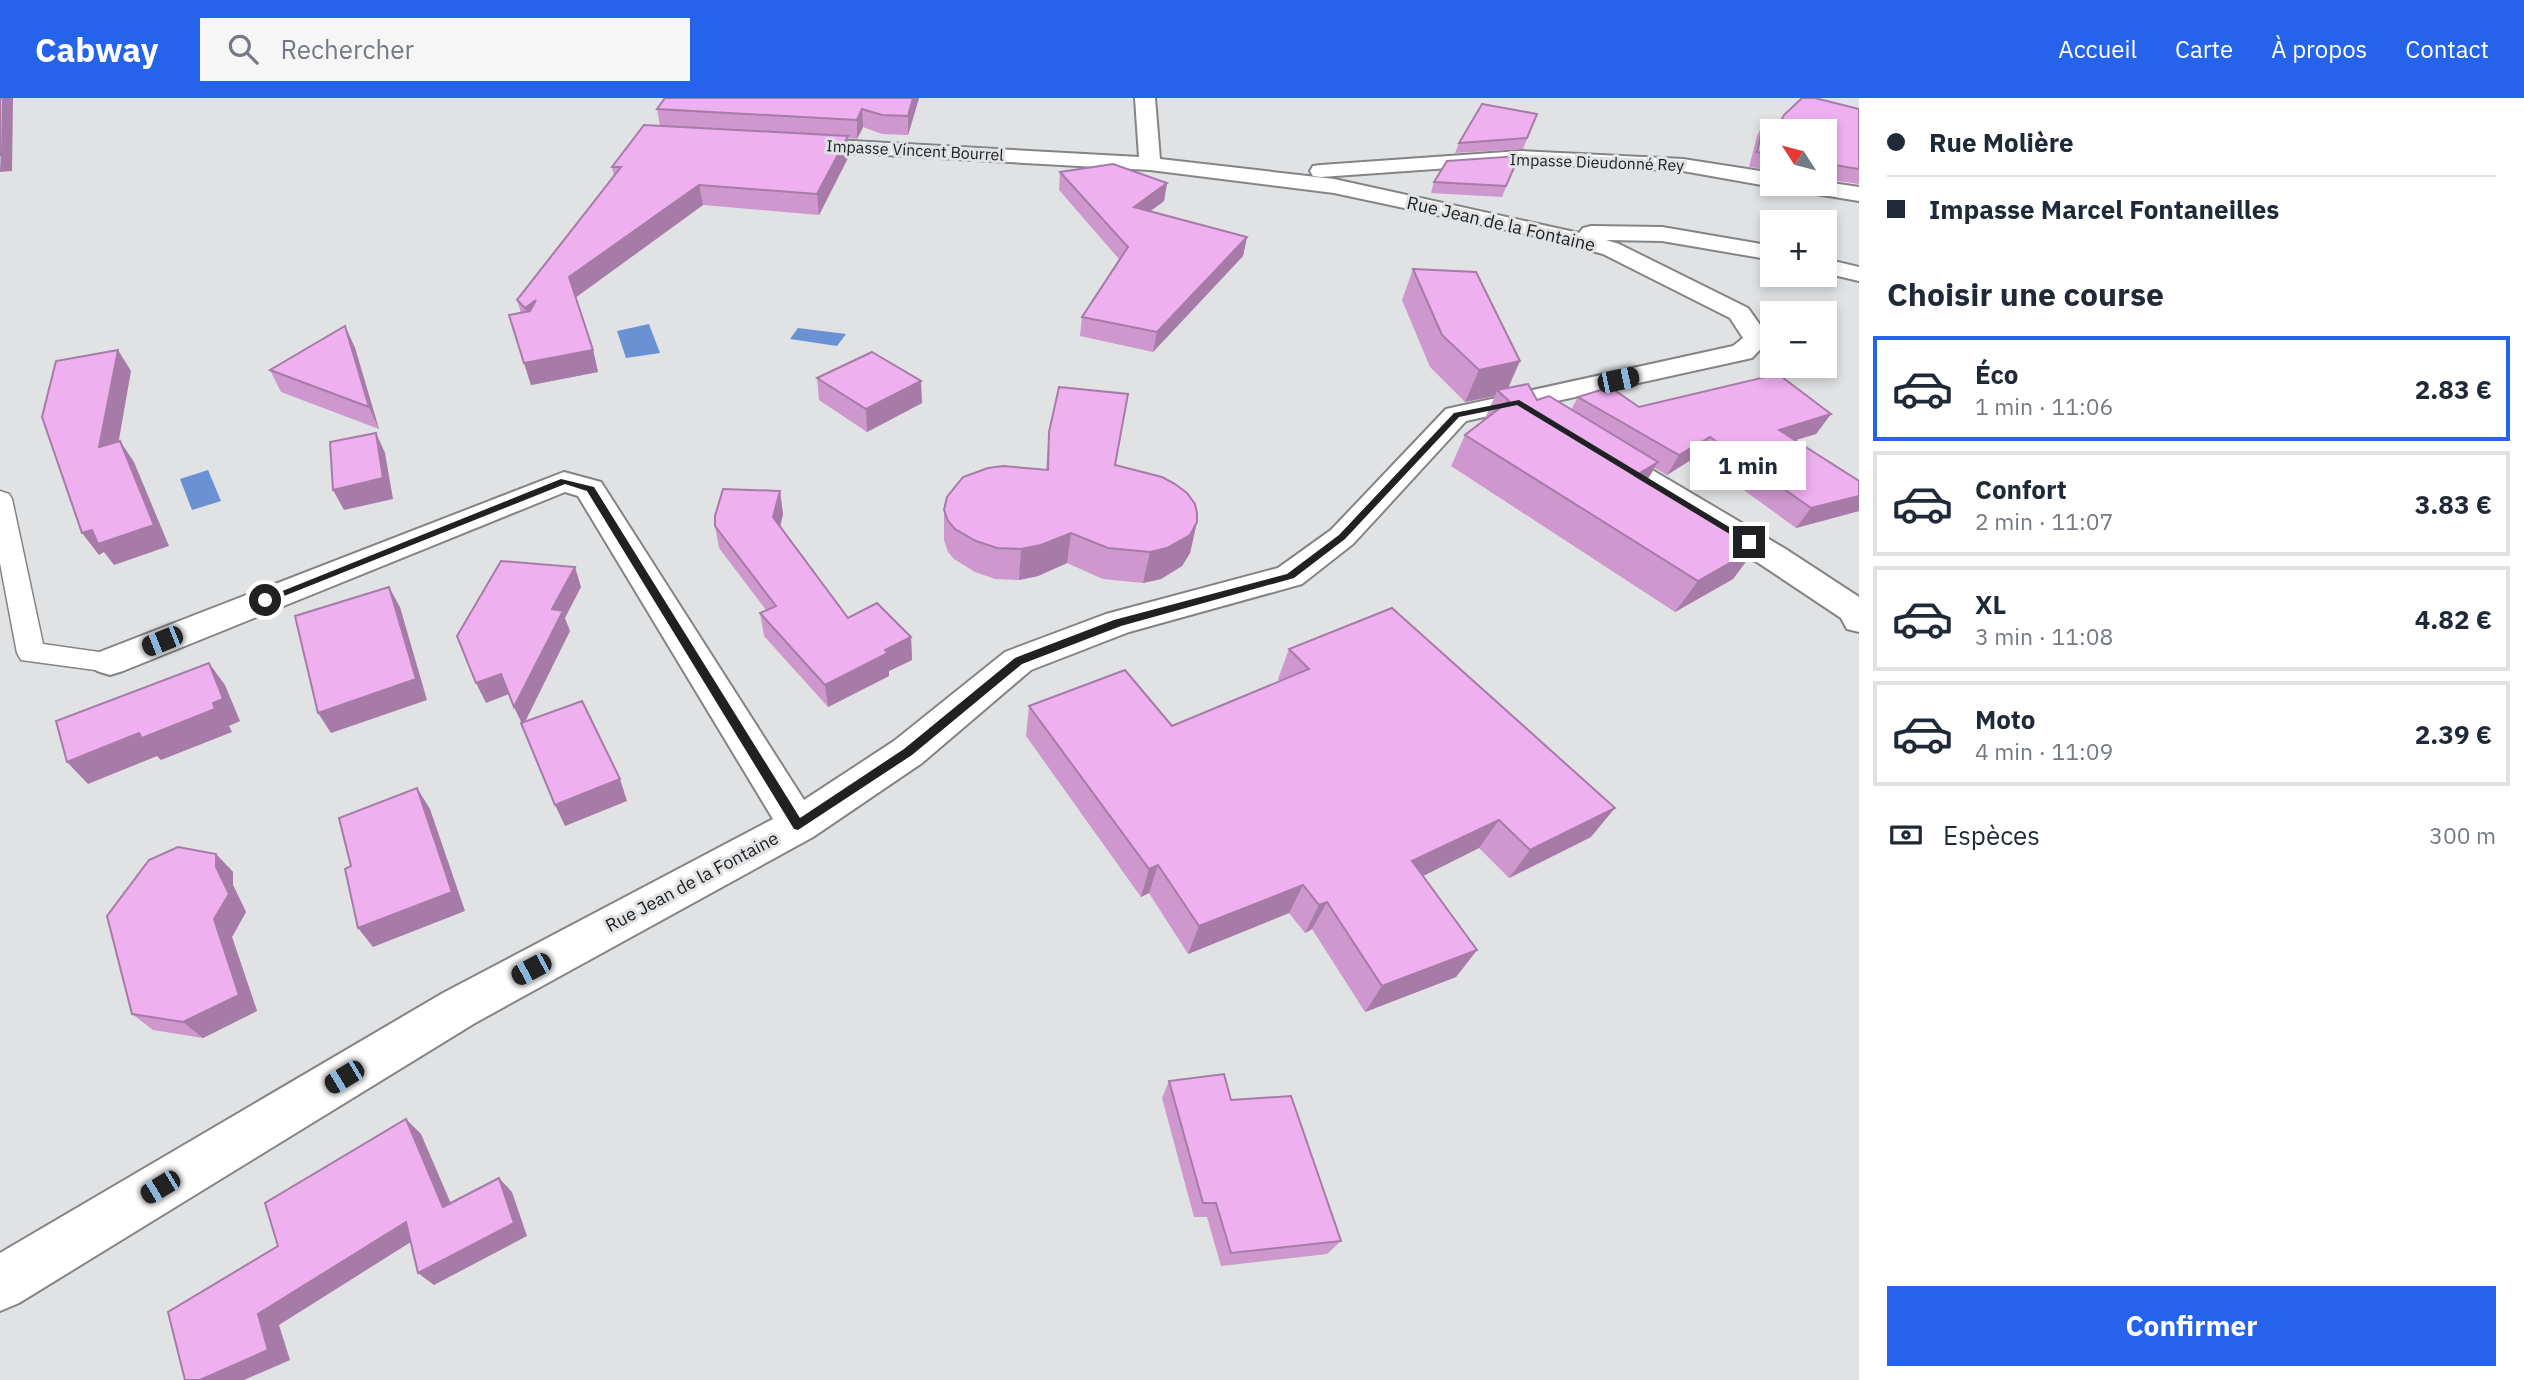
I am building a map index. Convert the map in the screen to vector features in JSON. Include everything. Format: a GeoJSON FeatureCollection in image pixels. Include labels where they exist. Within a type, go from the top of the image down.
{"type":"FeatureCollection","features":[{"type":"Feature","properties":{"kind":"street"},"geometry":{"type":"LineString","coordinates":[[1145,98],[1150,164]]}},
{"type":"Feature","properties":{"kind":"street","name":"Impasse Vincent Bourrel"},"geometry":{"type":"LineString","coordinates":[[783,143],[1150,164]]}},
{"type":"Feature","properties":{"kind":"street","name":"Impasse Dieudonné Rey"},"geometry":{"type":"LineString","coordinates":[[1210,170],[1317,171],[1520,157],[1683,165],[1760,178]]}},
{"type":"Feature","properties":{"kind":"street","name":"Rue Jean de la Fontaine"},"geometry":{"type":"LineString","coordinates":[[0,1284],[459,1008],[798,825],[908,752],[1018,661],[1118,623],[1290,576],[1342,537],[1457,415],[1742,352],[1757,339],[1739,313],[1611,249],[1549,232],[1334,186],[1150,164]]}},
{"type":"Feature","properties":{"kind":"street"},"geometry":{"type":"LineString","coordinates":[[1838,191],[1859,194]]}},
{"type":"Feature","properties":{"kind":"street"},"geometry":{"type":"LineString","coordinates":[[1549,232],[1662,234],[1760,251]]}},
{"type":"Feature","properties":{"kind":"street"},"geometry":{"type":"LineString","coordinates":[[1837,269],[1859,274]]}},
{"type":"Feature","properties":{"kind":"street"},"geometry":{"type":"LineString","coordinates":[[1519,402],[1772,556],[1853,610],[1859,620]]}},
{"type":"Feature","properties":{"kind":"street"},"geometry":{"type":"LineString","coordinates":[[110,662],[565,481],[590,489],[798,825]]}},
{"type":"Feature","properties":{"kind":"lane"},"geometry":{"type":"LineString","coordinates":[[0,499],[30,653],[110,662]]}},
{"type":"Feature","properties":{"kind":"water"},"geometry":{"type":"Polygon","coordinates":[[[649,324],[660,353],[626,358],[617,331],[649,324]]]}},
{"type":"Feature","properties":{"kind":"water"},"geometry":{"type":"Polygon","coordinates":[[[798,328],[846,334],[837,346],[790,339],[798,328]]]}},
{"type":"Feature","properties":{"kind":"water"},"geometry":{"type":"Polygon","coordinates":[[[208,470],[221,501],[192,510],[180,479],[208,470]]]}},
{"type":"Feature","properties":{"kind":"building"},"geometry":{"type":"Polygon","coordinates":[[[0,98],[3,98],[2,155],[0,155],[0,98]]]}},
{"type":"Feature","properties":{"kind":"building"},"geometry":{"type":"Polygon","coordinates":[[[665,98],[913,98],[908,116],[882,115],[862,109],[857,120],[657,109],[665,98]]]}},
{"type":"Feature","properties":{"kind":"building"},"geometry":{"type":"Polygon","coordinates":[[[1802,98],[1815,98],[1859,109],[1859,169],[1838,166],[1838,119],[1782,119],[1802,98]]]}},
{"type":"Feature","properties":{"kind":"building"},"geometry":{"type":"Polygon","coordinates":[[[1482,104],[1537,114],[1527,138],[1459,143],[1482,104]]]}},
{"type":"Feature","properties":{"kind":"building"},"geometry":{"type":"Polygon","coordinates":[[[644,125],[848,136],[817,194],[699,185],[569,277],[593,350],[524,363],[509,315],[530,311],[536,300],[525,308],[517,300],[621,167],[612,167],[644,125]]]}},
{"type":"Feature","properties":{"kind":"building"},"geometry":{"type":"Polygon","coordinates":[[[1519,156],[1506,186],[1434,182],[1447,161],[1519,156]]]}},
{"type":"Feature","properties":{"kind":"building"},"geometry":{"type":"Polygon","coordinates":[[[1113,164],[1167,183],[1134,207],[1247,237],[1157,332],[1082,317],[1128,247],[1060,172],[1113,164]]]}},
{"type":"Feature","properties":{"kind":"building"},"geometry":{"type":"Polygon","coordinates":[[[1413,269],[1476,272],[1520,361],[1479,370],[1442,335],[1413,269]]]}},
{"type":"Feature","properties":{"kind":"building"},"geometry":{"type":"Polygon","coordinates":[[[345,326],[369,407],[270,370],[345,326]]]}},
{"type":"Feature","properties":{"kind":"building"},"geometry":{"type":"Polygon","coordinates":[[[118,350],[99,447],[120,441],[154,525],[98,544],[92,530],[82,533],[42,417],[56,361],[118,350]]]}},
{"type":"Feature","properties":{"kind":"building"},"geometry":{"type":"Polygon","coordinates":[[[872,352],[921,381],[866,409],[817,378],[872,352]]]}},
{"type":"Feature","properties":{"kind":"building"},"geometry":{"type":"Polygon","coordinates":[[[1761,378],[1783,378],[1831,414],[1779,430],[1859,481],[1859,496],[1811,508],[1710,437],[1679,455],[1578,397],[1610,387],[1639,407],[1761,378]]]}},
{"type":"Feature","properties":{"kind":"building"},"geometry":{"type":"Polygon","coordinates":[[[1528,384],[1537,400],[1549,396],[1658,462],[1635,476],[1756,548],[1698,581],[1465,435],[1509,401],[1497,390],[1528,384]]]}},
{"type":"Feature","properties":{"kind":"building"},"geometry":{"type":"Polygon","coordinates":[[[1059,387],[1128,394],[1115,465],[1162,477],[1187,493],[1195,504],[1197,513],[1197,522],[1190,535],[1167,548],[1150,552],[1108,548],[1071,533],[1041,545],[1021,549],[997,548],[976,541],[955,529],[944,510],[947,497],[963,477],[1003,466],[1048,470],[1049,432],[1059,387]]]}},
{"type":"Feature","properties":{"kind":"building"},"geometry":{"type":"Polygon","coordinates":[[[376,433],[383,478],[333,490],[330,442],[376,433]]]}},
{"type":"Feature","properties":{"kind":"building"},"geometry":{"type":"Polygon","coordinates":[[[723,489],[780,491],[773,517],[848,618],[877,603],[911,637],[885,650],[888,653],[825,685],[760,613],[776,606],[715,526],[715,516],[723,489]]]}},
{"type":"Feature","properties":{"kind":"building"},"geometry":{"type":"Polygon","coordinates":[[[501,561],[575,567],[552,609],[563,611],[514,707],[501,674],[476,683],[457,636],[501,561]]]}},
{"type":"Feature","properties":{"kind":"building"},"geometry":{"type":"Polygon","coordinates":[[[389,587],[416,679],[318,713],[295,616],[389,587]]]}},
{"type":"Feature","properties":{"kind":"building"},"geometry":{"type":"Polygon","coordinates":[[[1392,608],[1615,808],[1530,850],[1499,820],[1412,861],[1477,950],[1382,986],[1327,902],[1319,905],[1303,885],[1199,926],[1158,865],[1149,869],[1029,706],[1125,670],[1172,726],[1309,669],[1289,649],[1392,608]]]}},
{"type":"Feature","properties":{"kind":"building"},"geometry":{"type":"Polygon","coordinates":[[[209,663],[223,699],[213,703],[215,709],[142,738],[139,733],[67,762],[56,721],[209,663]]]}},
{"type":"Feature","properties":{"kind":"building"},"geometry":{"type":"Polygon","coordinates":[[[582,701],[620,779],[555,805],[521,723],[582,701]]]}},
{"type":"Feature","properties":{"kind":"building"},"geometry":{"type":"Polygon","coordinates":[[[417,788],[452,892],[358,928],[345,869],[351,866],[339,818],[417,788]]]}},
{"type":"Feature","properties":{"kind":"building"},"geometry":{"type":"Polygon","coordinates":[[[178,847],[216,854],[216,867],[229,894],[214,919],[239,995],[183,1022],[132,1014],[107,916],[149,860],[178,847]]]}},
{"type":"Feature","properties":{"kind":"building"},"geometry":{"type":"Polygon","coordinates":[[[1224,1074],[1231,1100],[1291,1096],[1341,1241],[1231,1253],[1216,1203],[1203,1203],[1169,1081],[1224,1074]]]}},
{"type":"Feature","properties":{"kind":"building"},"geometry":{"type":"Polygon","coordinates":[[[406,1119],[443,1207],[499,1178],[514,1223],[418,1273],[406,1222],[258,1314],[268,1350],[200,1380],[185,1380],[168,1312],[278,1246],[265,1203],[406,1119]]]}},
{"type":"Feature","properties":{"kind":"route"},"geometry":{"type":"LineString","coordinates":[[265,600],[565,481],[590,489],[798,825],[908,752],[1018,661],[1118,623],[1290,576],[1342,537],[1457,415],[1519,402],[1749,542]]}}]}
